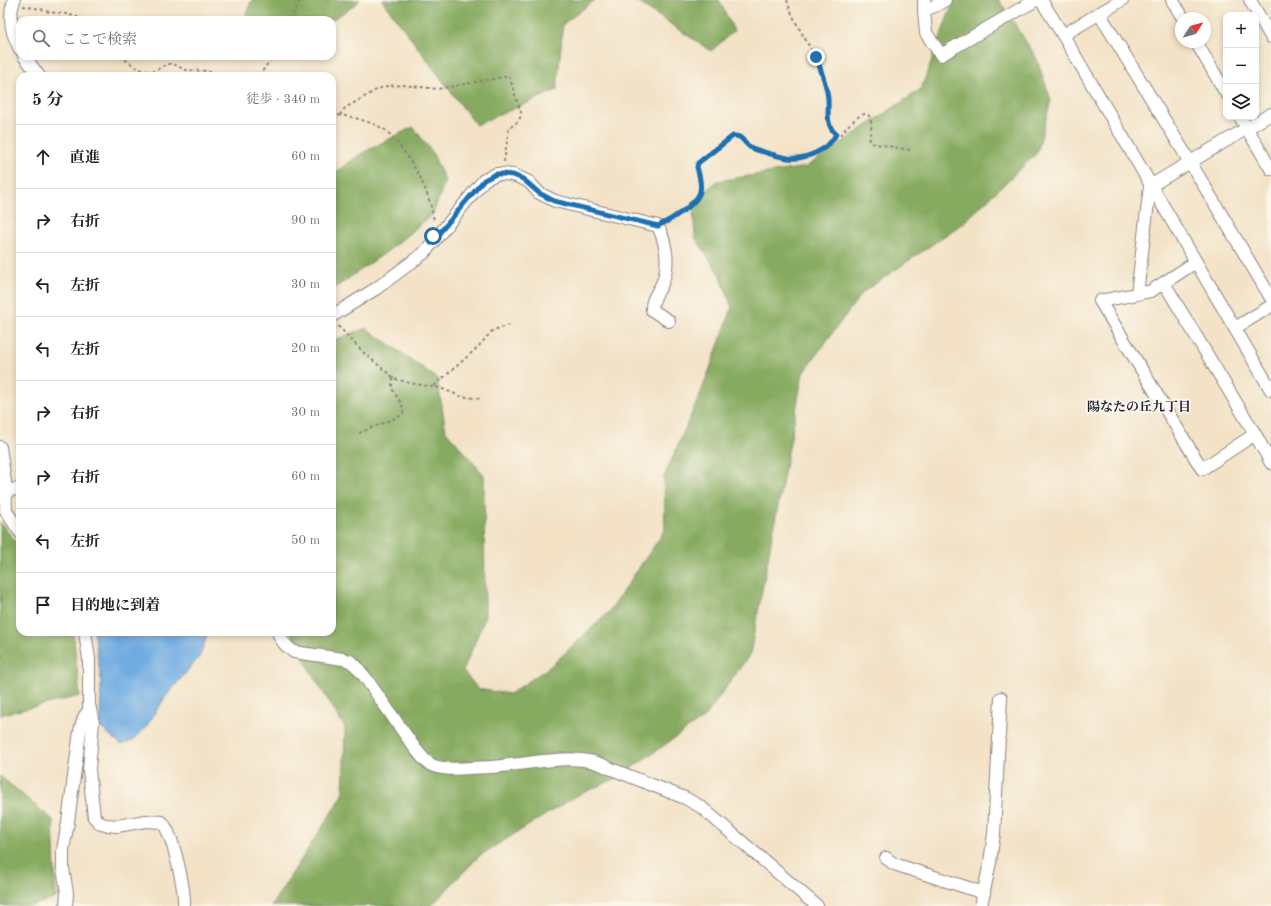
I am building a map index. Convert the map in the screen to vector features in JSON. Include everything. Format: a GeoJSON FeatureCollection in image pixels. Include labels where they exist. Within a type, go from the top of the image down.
{"type":"FeatureCollection","features":[{"type":"Feature","properties":{"kind":"street"},"geometry":{"type":"LineString","coordinates":[[945,0],[935,6],[924,5],[926,33],[941,55],[1036,0]]}},
{"type":"Feature","properties":{"kind":"street"},"geometry":{"type":"LineString","coordinates":[[1041,0],[1271,390]]}},
{"type":"Feature","properties":{"kind":"street"},"geometry":{"type":"LineString","coordinates":[[1063,35],[1122,0]]}},
{"type":"Feature","properties":{"kind":"street"},"geometry":{"type":"LineString","coordinates":[[1172,0],[1179,12]]}},
{"type":"Feature","properties":{"kind":"street"},"geometry":{"type":"LineString","coordinates":[[1250,0],[1271,37]]}},
{"type":"Feature","properties":{"kind":"street"},"geometry":{"type":"LineString","coordinates":[[13,2],[10,11],[10,22],[16,38]]}},
{"type":"Feature","properties":{"kind":"street"},"geometry":{"type":"LineString","coordinates":[[1099,14],[1271,298]]}},
{"type":"Feature","properties":{"kind":"street"},"geometry":{"type":"LineString","coordinates":[[1200,48],[1223,88]]}},
{"type":"Feature","properties":{"kind":"street"},"geometry":{"type":"LineString","coordinates":[[27,60],[36,72]]}},
{"type":"Feature","properties":{"kind":"street"},"geometry":{"type":"LineString","coordinates":[[1150,186],[1271,114]]}},
{"type":"Feature","properties":{"kind":"street"},"geometry":{"type":"LineString","coordinates":[[1242,120],[1271,169]]}},
{"type":"Feature","properties":{"kind":"street"},"geometry":{"type":"LineString","coordinates":[[336,319],[424,253],[484,180],[496,174],[503,174],[523,179],[539,193],[554,201],[658,226],[663,238],[668,260],[662,284],[655,295],[652,310],[669,322]]}},
{"type":"Feature","properties":{"kind":"street"},"geometry":{"type":"LineString","coordinates":[[1138,294],[1150,186]]}},
{"type":"Feature","properties":{"kind":"street"},"geometry":{"type":"LineString","coordinates":[[1196,262],[1151,291],[1100,301],[1202,470],[1254,434]]}},
{"type":"Feature","properties":{"kind":"street"},"geometry":{"type":"LineString","coordinates":[[1164,283],[1271,463]]}},
{"type":"Feature","properties":{"kind":"street"},"geometry":{"type":"LineString","coordinates":[[1234,328],[1271,306]]}},
{"type":"Feature","properties":{"kind":"street"},"geometry":{"type":"LineString","coordinates":[[0,447],[6,490],[6,511],[16,526]]}},
{"type":"Feature","properties":{"kind":"street"},"geometry":{"type":"LineString","coordinates":[[6,490],[16,489]]}},
{"type":"Feature","properties":{"kind":"street"},"geometry":{"type":"LineString","coordinates":[[86,636],[89,659],[90,709],[92,714],[93,731],[89,770],[94,818],[101,824],[107,825],[122,825],[146,821],[162,822],[167,830],[182,879],[185,898],[184,906]]}},
{"type":"Feature","properties":{"kind":"street"},"geometry":{"type":"LineString","coordinates":[[280,636],[287,648],[294,652],[343,659],[356,666],[414,747],[434,766],[457,769],[492,768],[543,761],[569,760],[592,762],[603,765],[684,798],[701,807],[817,906]]}},
{"type":"Feature","properties":{"kind":"street"},"geometry":{"type":"LineString","coordinates":[[981,906],[994,834],[1001,698]]}},
{"type":"Feature","properties":{"kind":"street"},"geometry":{"type":"LineString","coordinates":[[66,906],[67,893],[63,868],[63,850],[80,731],[84,717],[90,709]]}},
{"type":"Feature","properties":{"kind":"street"},"geometry":{"type":"LineString","coordinates":[[886,858],[894,864],[984,893]]}},
{"type":"Feature","properties":{"kind":"path"},"geometry":{"type":"LineString","coordinates":[[292,16],[300,0]]}},
{"type":"Feature","properties":{"kind":"path"},"geometry":{"type":"LineString","coordinates":[[787,0],[792,16],[816,57],[822,73],[828,99],[829,124],[833,132],[836,134]]}},
{"type":"Feature","properties":{"kind":"path"},"geometry":{"type":"LineString","coordinates":[[13,2],[49,12],[74,16]]}},
{"type":"Feature","properties":{"kind":"path"},"geometry":{"type":"LineString","coordinates":[[126,60],[139,69],[152,72],[168,64],[173,64],[186,70],[210,72]]}},
{"type":"Feature","properties":{"kind":"path"},"geometry":{"type":"LineString","coordinates":[[262,72],[270,60]]}},
{"type":"Feature","properties":{"kind":"path"},"geometry":{"type":"LineString","coordinates":[[340,115],[345,108],[387,86],[403,85],[438,89],[509,76],[521,113],[521,118],[508,128],[503,174]]}},
{"type":"Feature","properties":{"kind":"path"},"geometry":{"type":"LineString","coordinates":[[336,116],[340,115],[374,124],[389,133],[416,168],[423,183],[434,225]]}},
{"type":"Feature","properties":{"kind":"path"},"geometry":{"type":"LineString","coordinates":[[836,134],[840,135],[853,120],[864,115],[868,116],[872,122],[869,138],[871,143],[910,150]]}},
{"type":"Feature","properties":{"kind":"path"},"geometry":{"type":"LineString","coordinates":[[658,226],[670,220],[697,199],[700,191],[697,167],[698,163],[733,136],[741,137],[749,147],[757,150],[788,158],[797,158],[805,157],[819,150],[834,139],[836,134]]}},
{"type":"Feature","properties":{"kind":"path"},"geometry":{"type":"LineString","coordinates":[[336,322],[363,352],[393,377],[410,383],[434,387],[460,396],[481,399]]}},
{"type":"Feature","properties":{"kind":"path"},"geometry":{"type":"LineString","coordinates":[[434,387],[477,348],[493,330],[510,325]]}},
{"type":"Feature","properties":{"kind":"path"},"geometry":{"type":"LineString","coordinates":[[359,433],[400,416],[403,413],[404,408],[395,395],[392,386],[393,377]]}},
{"type":"Feature","properties":{"kind":"green space"},"geometry":{"type":"Polygon","coordinates":[[[252,0],[360,0],[336,17],[336,16],[246,16],[246,13],[252,0]]]}},
{"type":"Feature","properties":{"kind":"green space"},"geometry":{"type":"Polygon","coordinates":[[[382,0],[595,0],[563,24],[557,90],[476,125],[382,0]]]}},
{"type":"Feature","properties":{"kind":"green space"},"geometry":{"type":"Polygon","coordinates":[[[635,0],[719,0],[734,31],[711,51],[635,0]]]}},
{"type":"Feature","properties":{"kind":"green space"},"geometry":{"type":"Polygon","coordinates":[[[954,0],[999,0],[1036,57],[1051,100],[1037,153],[963,223],[862,293],[803,373],[750,654],[705,717],[617,778],[576,796],[479,856],[431,906],[271,906],[343,795],[345,728],[311,672],[293,636],[336,636],[336,339],[366,328],[437,378],[446,431],[484,475],[485,618],[463,671],[478,689],[510,694],[551,666],[608,613],[665,530],[664,477],[702,390],[732,308],[721,277],[695,237],[693,202],[717,181],[806,167],[921,89],[954,0]]]}},
{"type":"Feature","properties":{"kind":"green space"},"geometry":{"type":"Polygon","coordinates":[[[413,127],[432,152],[445,181],[433,214],[385,253],[336,287],[336,172],[362,153],[413,127]]]}},
{"type":"Feature","properties":{"kind":"green space"},"geometry":{"type":"Polygon","coordinates":[[[0,522],[16,542],[16,636],[73,636],[80,696],[0,715],[0,522]]]}},
{"type":"Feature","properties":{"kind":"green space"},"geometry":{"type":"Polygon","coordinates":[[[0,776],[53,820],[56,898],[31,906],[0,906],[0,776]]]}},
{"type":"Feature","properties":{"kind":"water"},"geometry":{"type":"Polygon","coordinates":[[[95,636],[207,636],[200,656],[166,696],[146,727],[134,740],[122,745],[100,727],[101,679],[95,636]]]}},
{"type":"Feature","properties":{"kind":"district","name":"陽なたの丘九丁目"},"geometry":{"type":"Point","coordinates":[1139,406]}},
{"type":"Feature","properties":{"kind":"route"},"geometry":{"type":"LineString","coordinates":[[433,236],[431,243],[484,180],[496,174],[513,175],[523,179],[529,182],[539,193],[554,201],[626,220],[658,226],[663,224],[697,199],[700,191],[697,167],[698,163],[733,136],[741,137],[749,147],[788,158],[805,157],[819,150],[834,139],[836,134],[833,132],[829,124],[828,99],[822,73],[816,57]]}}]}
